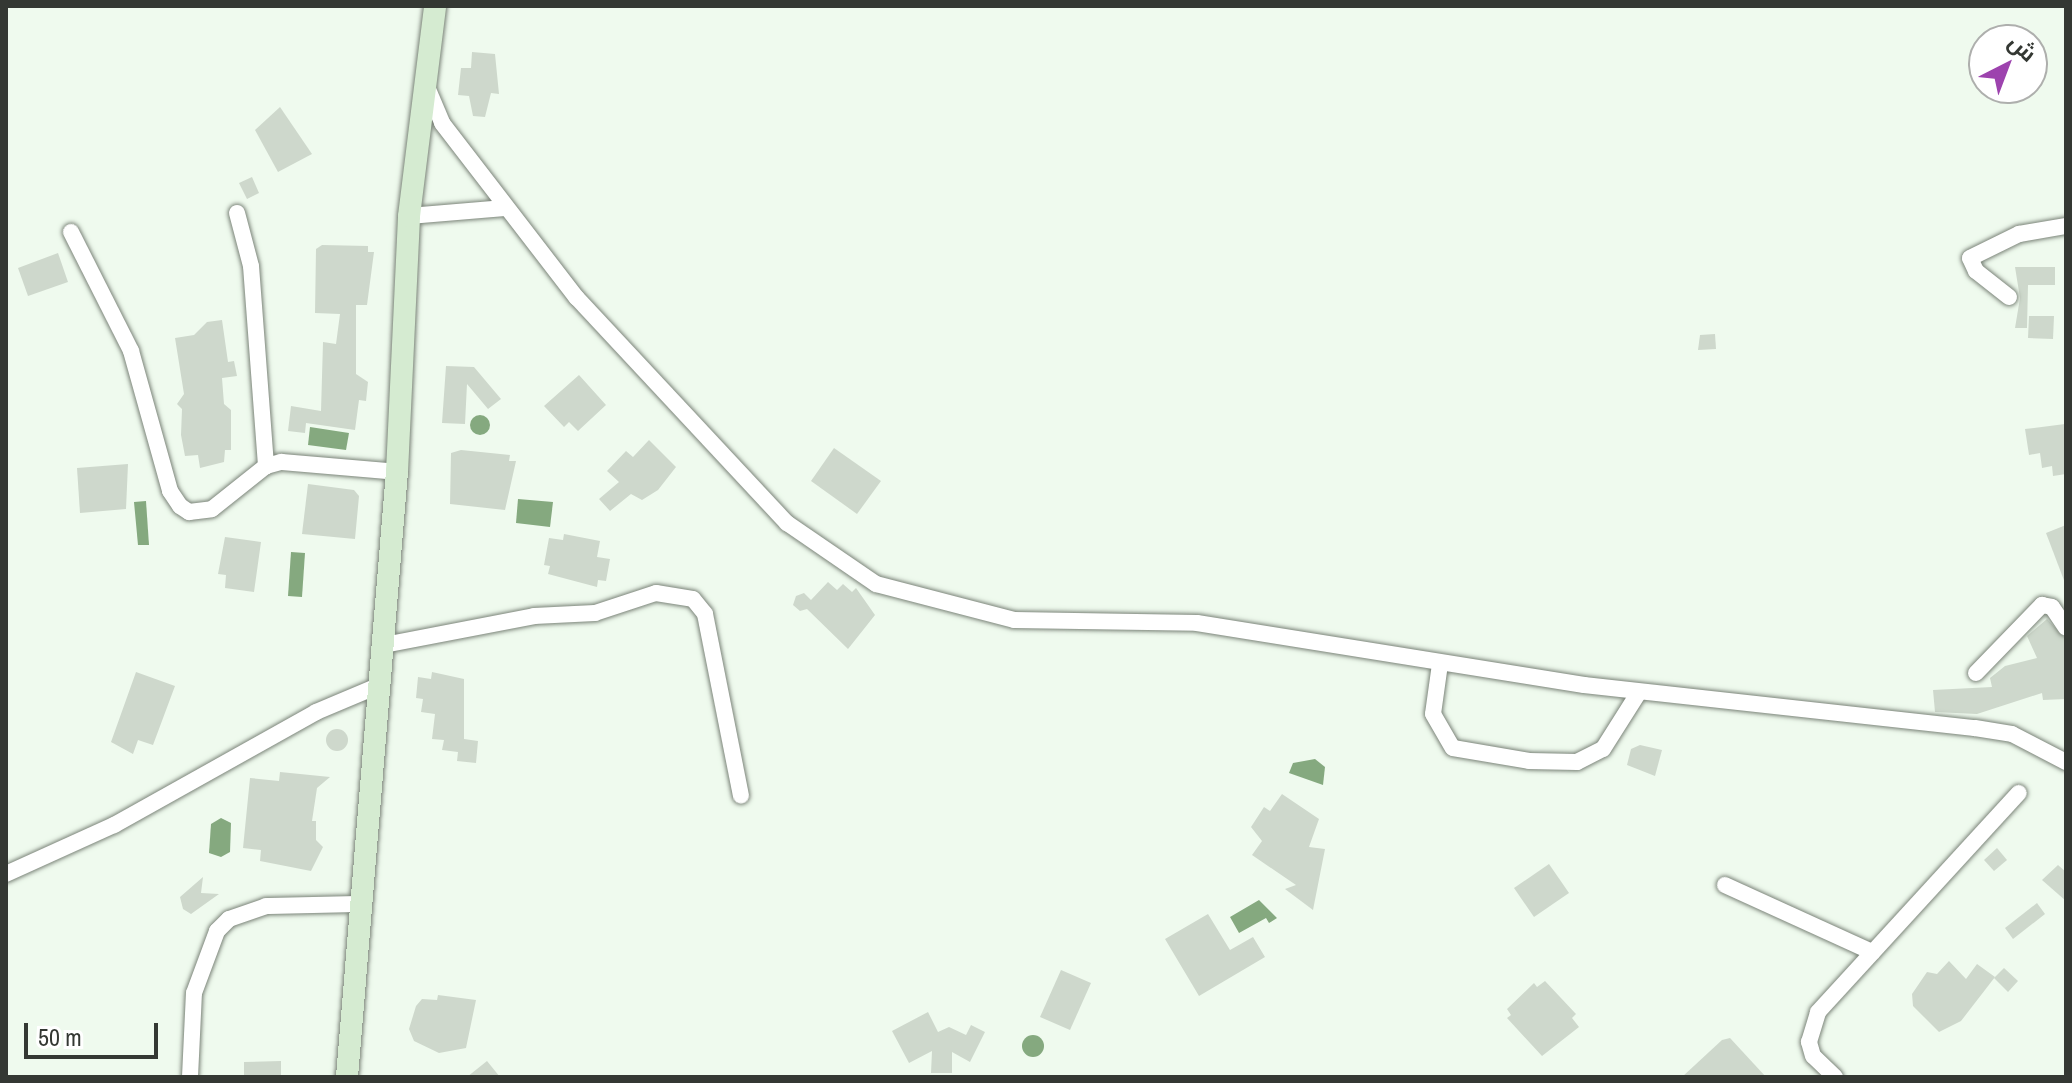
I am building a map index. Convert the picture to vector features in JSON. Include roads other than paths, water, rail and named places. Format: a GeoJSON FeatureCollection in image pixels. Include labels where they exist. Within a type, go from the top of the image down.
{"type":"FeatureCollection","features":[{"type":"Feature","properties":{"kind":"street"},"geometry":{"type":"LineString","coordinates":[[347,1077],[397,472],[409,216],[423,79],[435,6]]}},
{"type":"Feature","properties":{"kind":"street"},"geometry":{"type":"LineString","coordinates":[[423,79],[442,123],[577,298],[787,523],[876,584],[1014,620],[1197,623],[1440,664],[1639,692],[1975,728],[2012,734],[2066,762]]}},
{"type":"Feature","properties":{"kind":"street"},"geometry":{"type":"LineString","coordinates":[[409,216],[505,208]]}},
{"type":"Feature","properties":{"kind":"street"},"geometry":{"type":"LineString","coordinates":[[237,213],[251,266],[266,466]]}},
{"type":"Feature","properties":{"kind":"street"},"geometry":{"type":"LineString","coordinates":[[2009,297],[1976,271],[1970,258],[2019,234],[2066,226]]}},
{"type":"Feature","properties":{"kind":"street"},"geometry":{"type":"LineString","coordinates":[[71,232],[131,351],[170,491],[180,506],[189,512],[212,509],[266,466],[297,462],[397,472]]}},
{"type":"Feature","properties":{"kind":"street"},"geometry":{"type":"LineString","coordinates":[[384,645],[534,616],[595,613],[656,593],[693,599],[705,614],[741,795]]}},
{"type":"Feature","properties":{"kind":"street"},"geometry":{"type":"LineString","coordinates":[[1976,673],[2042,605],[2052,607],[2066,628]]}},
{"type":"Feature","properties":{"kind":"street"},"geometry":{"type":"LineString","coordinates":[[1440,664],[1433,714],[1453,748],[1529,761],[1577,762],[1603,749],[1639,692]]}},
{"type":"Feature","properties":{"kind":"street"},"geometry":{"type":"LineString","coordinates":[[6,874],[114,825],[316,712],[378,686]]}},
{"type":"Feature","properties":{"kind":"street"},"geometry":{"type":"LineString","coordinates":[[1835,1077],[1813,1056],[1810,1027],[1829,997],[2019,793]]}},
{"type":"Feature","properties":{"kind":"street"},"geometry":{"type":"LineString","coordinates":[[1725,885],[1872,952]]}},
{"type":"Feature","properties":{"kind":"street"},"geometry":{"type":"LineString","coordinates":[[190,1077],[194,993],[217,931],[229,919],[266,906],[360,904]]}}]}
